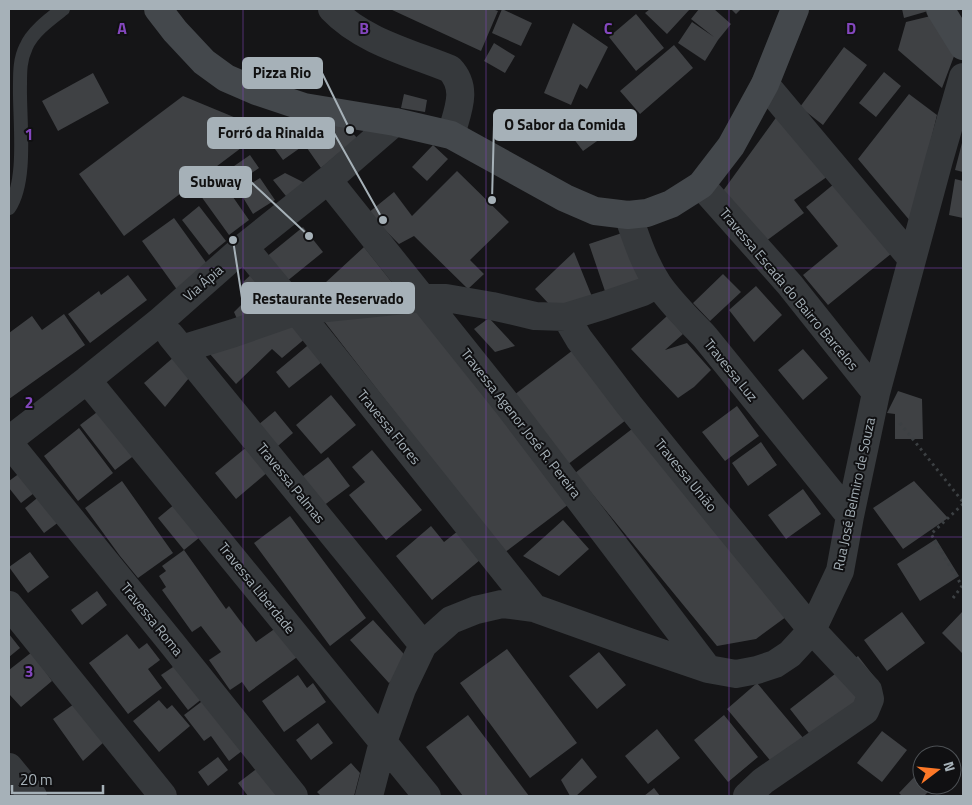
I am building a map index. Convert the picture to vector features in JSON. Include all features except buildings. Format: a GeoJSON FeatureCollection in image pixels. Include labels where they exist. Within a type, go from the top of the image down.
{"type":"FeatureCollection","features":[{"type":"Feature","properties":{"kind":"street"},"geometry":{"type":"LineString","coordinates":[[158,9],[175,31],[204,62],[226,78],[256,91],[304,107],[395,122],[451,134],[565,198],[595,211],[628,215],[646,213],[670,204],[701,185],[731,146],[765,84],[795,9]]}},
{"type":"Feature","properties":{"kind":"street"},"geometry":{"type":"LineString","coordinates":[[332,9],[347,22],[368,35],[395,48],[450,69],[456,76],[461,94],[451,134]]}},
{"type":"Feature","properties":{"kind":"street"},"geometry":{"type":"LineString","coordinates":[[940,9],[963,46]]}},
{"type":"Feature","properties":{"kind":"street","name":"Rua José Belmiro de Souza"},"geometry":{"type":"LineString","coordinates":[[369,796],[383,742],[402,689],[422,645],[451,620],[476,610],[502,604],[534,608],[708,669],[736,674],[775,664],[790,654],[812,630],[840,570],[876,393],[963,77]]}},
{"type":"Feature","properties":{"kind":"street"},"geometry":{"type":"LineString","coordinates":[[765,84],[912,259]]}},
{"type":"Feature","properties":{"kind":"street","name":"Via Ápia"},"geometry":{"type":"LineString","coordinates":[[9,442],[159,322],[244,247],[328,180],[395,122]]}},
{"type":"Feature","properties":{"kind":"street","name":"Travessa Agenor José R. Pereira"},"geometry":{"type":"LineString","coordinates":[[328,180],[507,404],[708,669]]}},
{"type":"Feature","properties":{"kind":"street","name":"Travessa Escada do Bairro Barcelos"},"geometry":{"type":"LineString","coordinates":[[701,185],[790,285],[876,393]]}},
{"type":"Feature","properties":{"kind":"street","name":"Travessa Luz"},"geometry":{"type":"LineString","coordinates":[[628,215],[638,245],[658,284],[705,337],[850,516]]}},
{"type":"Feature","properties":{"kind":"street","name":"Travessa Flores"},"geometry":{"type":"LineString","coordinates":[[244,247],[534,608]]}},
{"type":"Feature","properties":{"kind":"street"},"geometry":{"type":"LineString","coordinates":[[182,350],[297,311],[424,298],[446,298],[469,301],[535,316],[566,317],[605,306],[643,292],[658,284]]}},
{"type":"Feature","properties":{"kind":"street","name":"Travessa União"},"geometry":{"type":"LineString","coordinates":[[566,317],[579,339],[629,404],[812,630],[868,690],[870,699],[865,711],[763,781],[747,796]]}},
{"type":"Feature","properties":{"kind":"street","name":"Travessa Palmas"},"geometry":{"type":"LineString","coordinates":[[159,322],[422,645]]}},
{"type":"Feature","properties":{"kind":"street","name":"Travessa Liberdade"},"geometry":{"type":"LineString","coordinates":[[87,380],[426,796]]}},
{"type":"Feature","properties":{"kind":"street","name":"Travessa Roma"},"geometry":{"type":"LineString","coordinates":[[9,442],[294,796]]}},
{"type":"Feature","properties":{"kind":"street"},"geometry":{"type":"LineString","coordinates":[[9,605],[164,796]]}},
{"type":"Feature","properties":{"kind":"street"},"geometry":{"type":"LineString","coordinates":[[9,767],[33,796]]}},
{"type":"Feature","properties":{"kind":"lane"},"geometry":{"type":"LineString","coordinates":[[9,208],[14,201],[20,175],[20,66],[26,46],[38,29],[63,9]]}},
{"type":"Feature","properties":{"kind":"path"},"geometry":{"type":"LineString","coordinates":[[876,393],[963,503],[932,534],[962,586],[953,598]]}},
{"type":"Feature","properties":{"kind":"place","name":"Pizza Rio"},"geometry":{"type":"Point","coordinates":[350,130]}},
{"type":"Feature","properties":{"kind":"place","name":"O Sabor da Comida"},"geometry":{"type":"Point","coordinates":[492,200]}},
{"type":"Feature","properties":{"kind":"place","name":"Forró da Rinalda"},"geometry":{"type":"Point","coordinates":[383,220]}},
{"type":"Feature","properties":{"kind":"place","name":"Subway"},"geometry":{"type":"Point","coordinates":[309,236]}},
{"type":"Feature","properties":{"kind":"place","name":"Restaurante Reservado"},"geometry":{"type":"Point","coordinates":[233,240]}}]}
